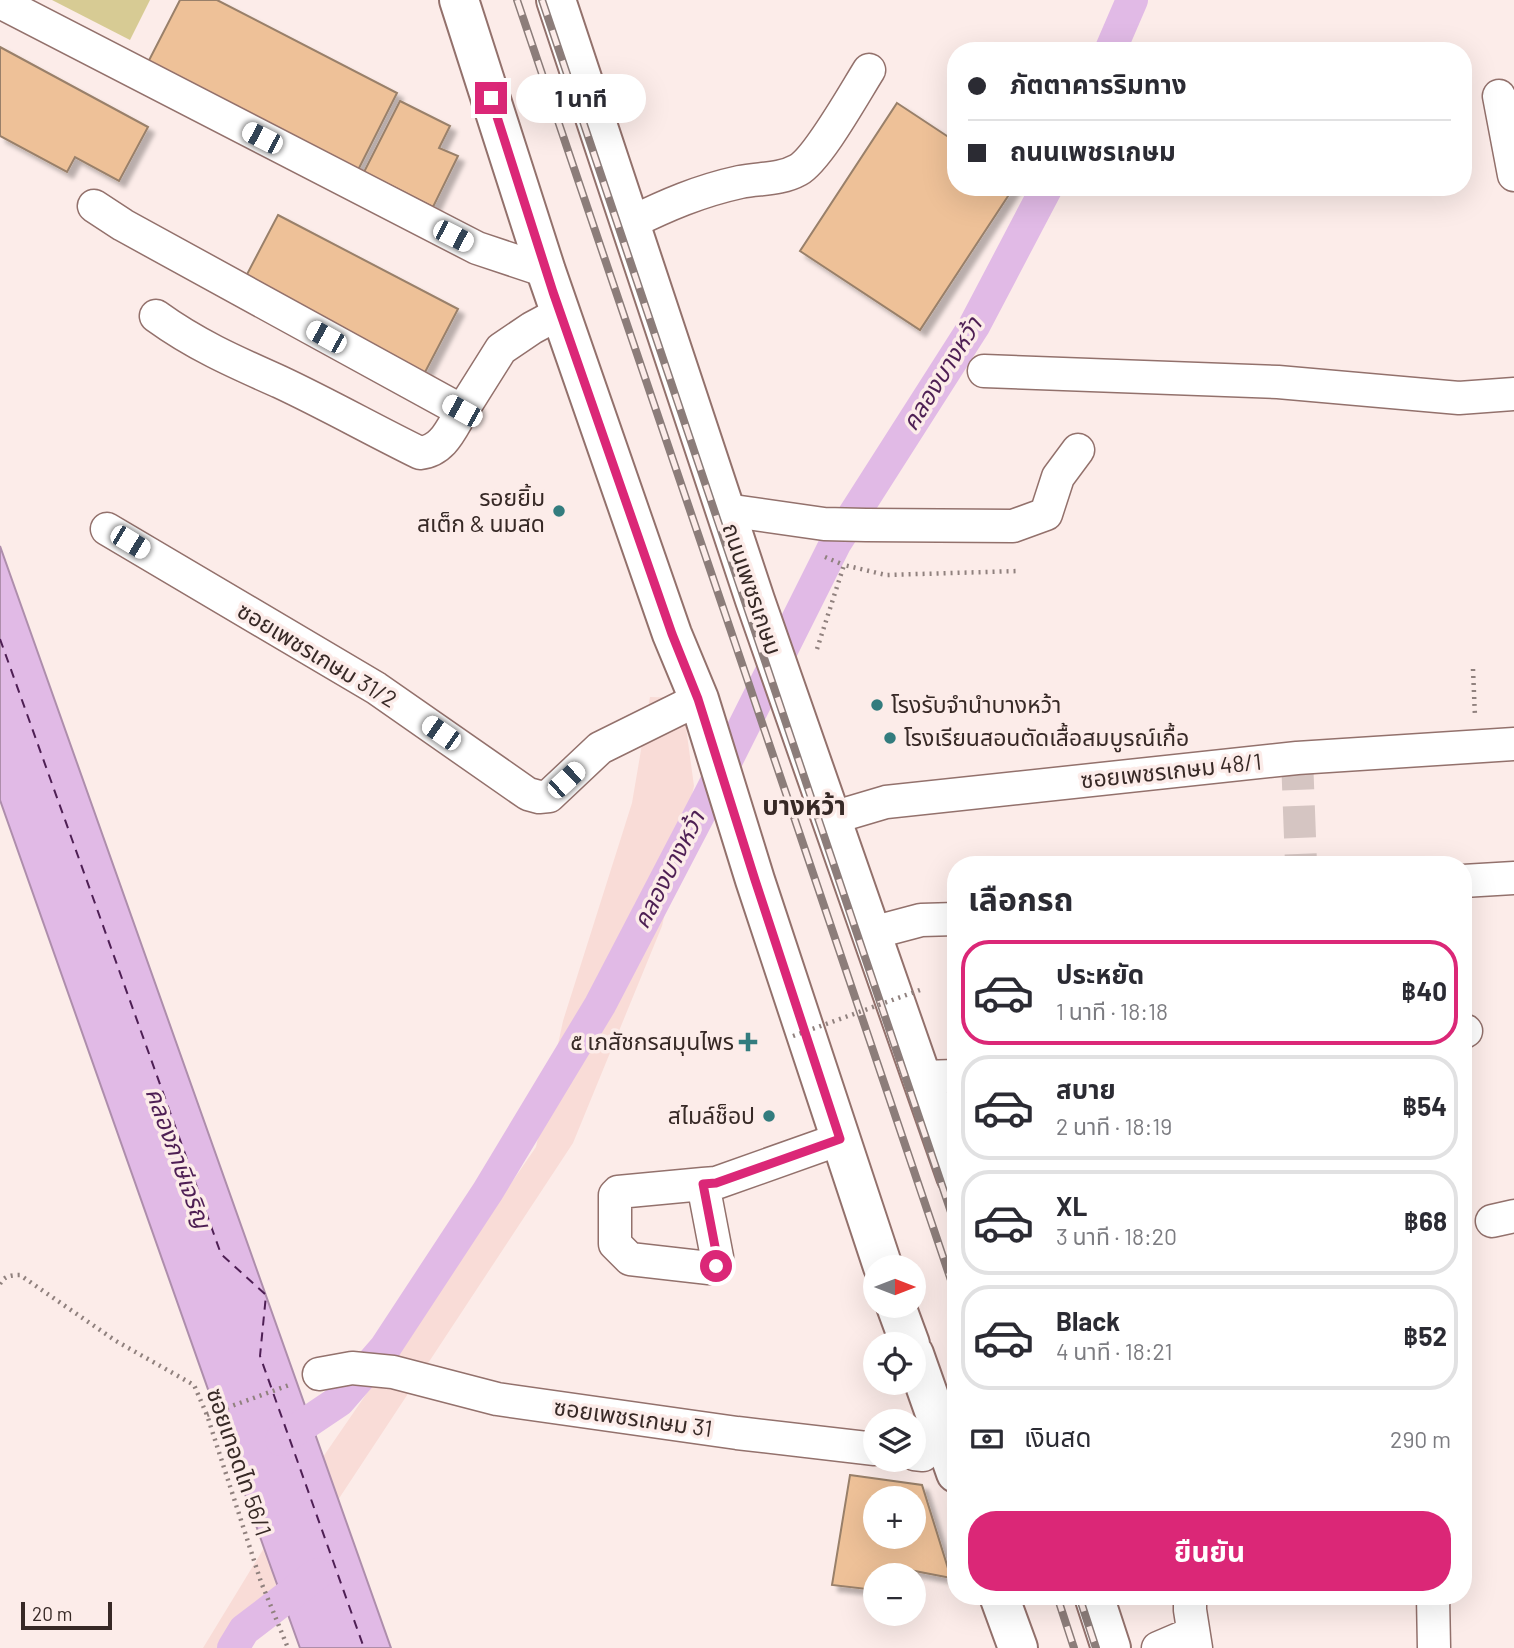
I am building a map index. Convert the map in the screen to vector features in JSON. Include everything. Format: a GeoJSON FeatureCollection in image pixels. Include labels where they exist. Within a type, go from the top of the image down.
{"type":"FeatureCollection","features":[{"type":"Feature","properties":{"kind":"main road"},"geometry":{"type":"LineString","coordinates":[[459,0],[560,313],[672,634],[698,699],[879,1255]]}},
{"type":"Feature","properties":{"kind":"main road","name":"ถนนเพชรเกษม"},"geometry":{"type":"LineString","coordinates":[[555,0],[755,600],[872,933],[938,1077],[947,1126]]}},
{"type":"Feature","properties":{"kind":"main road"},"geometry":{"type":"LineString","coordinates":[[921,1395],[931,1460]]}},
{"type":"Feature","properties":{"kind":"main road"},"geometry":{"type":"LineString","coordinates":[[1002,1605],[1018,1648]]}},
{"type":"Feature","properties":{"kind":"main road"},"geometry":{"type":"LineString","coordinates":[[1097,1605],[1111,1648]]}},
{"type":"Feature","properties":{"kind":"street"},"geometry":{"type":"LineString","coordinates":[[0,2],[477,248],[546,271]]}},
{"type":"Feature","properties":{"kind":"street"},"geometry":{"type":"LineString","coordinates":[[630,223],[676,200],[798,170],[812,158],[869,70]]}},
{"type":"Feature","properties":{"kind":"street"},"geometry":{"type":"LineString","coordinates":[[1499,96],[1514,175]]}},
{"type":"Feature","properties":{"kind":"street"},"geometry":{"type":"LineString","coordinates":[[94,206],[171,252],[462,411]]}},
{"type":"Feature","properties":{"kind":"street"},"geometry":{"type":"LineString","coordinates":[[156,316],[186,338],[235,364],[281,383],[420,453],[439,447],[501,349],[531,328],[560,313]]}},
{"type":"Feature","properties":{"kind":"street"},"geometry":{"type":"LineString","coordinates":[[984,371],[1278,382],[1459,398],[1514,394]]}},
{"type":"Feature","properties":{"kind":"street"},"geometry":{"type":"LineString","coordinates":[[726,510],[821,539],[866,525],[1013,526],[1046,514],[1058,477],[1079,450]]}},
{"type":"Feature","properties":{"kind":"street","name":"ซอยเพชรเกษม 31/2"},"geometry":{"type":"LineString","coordinates":[[107,529],[376,688],[528,794],[549,796],[600,748],[698,699]]}},
{"type":"Feature","properties":{"kind":"street","name":"ซอยเพชรเกษม 48/1"},"geometry":{"type":"LineString","coordinates":[[832,818],[886,802],[1297,758],[1514,744]]}},
{"type":"Feature","properties":{"kind":"street"},"geometry":{"type":"LineString","coordinates":[[1472,880],[1514,878]]}},
{"type":"Feature","properties":{"kind":"street"},"geometry":{"type":"LineString","coordinates":[[872,933],[921,920],[947,919]]}},
{"type":"Feature","properties":{"kind":"street"},"geometry":{"type":"LineString","coordinates":[[703,1184],[716,1183],[840,1139]]}},
{"type":"Feature","properties":{"kind":"street","name":"ซอยเพชรเกษม 31"},"geometry":{"type":"LineString","coordinates":[[319,1374],[352,1368],[393,1372],[497,1399],[737,1433],[863,1448]]}},
{"type":"Feature","properties":{"kind":"street"},"geometry":{"type":"LineString","coordinates":[[1158,1648],[1195,1641],[1191,1605]]}},
{"type":"Feature","properties":{"kind":"street"},"geometry":{"type":"LineString","coordinates":[[1433,1605],[1434,1648]]}},
{"type":"Feature","properties":{"kind":"path"},"geometry":{"type":"LineString","coordinates":[[821,539],[844,565],[886,575],[1019,571]]}},
{"type":"Feature","properties":{"kind":"path"},"geometry":{"type":"LineString","coordinates":[[817,649],[844,565]]}},
{"type":"Feature","properties":{"kind":"path"},"geometry":{"type":"LineString","coordinates":[[1473,669],[1477,748]]}},
{"type":"Feature","properties":{"kind":"path"},"geometry":{"type":"LineString","coordinates":[[793,1036],[920,990]]}},
{"type":"Feature","properties":{"kind":"path","name":"ซอยเทอดไท 56/1"},"geometry":{"type":"LineString","coordinates":[[0,1284],[11,1275],[20,1275],[116,1341],[194,1385],[207,1415],[261,1582],[288,1648]]}},
{"type":"Feature","properties":{"kind":"path"},"geometry":{"type":"LineString","coordinates":[[207,1415],[319,1374]]}},
{"type":"Feature","properties":{"kind":"shaded area"},"geometry":{"type":"Polygon","coordinates":[[[52,0],[150,0],[130,40],[52,0]]]}},
{"type":"Feature","properties":{"kind":"shaded area"},"geometry":{"type":"Polygon","coordinates":[[[650,697],[682,698],[694,786],[662,926],[573,1143],[338,1500],[323,1457],[536,1147],[563,1021],[632,803],[650,697]]]}},
{"type":"Feature","properties":{"kind":"shaded area"},"geometry":{"type":"Polygon","coordinates":[[[264,1548],[278,1584],[242,1648],[203,1648],[264,1548]]]}},
{"type":"Feature","properties":{"kind":"water","name":"คลองภาษีเจริญ"},"geometry":{"type":"Polygon","coordinates":[[[0,546],[391,1648],[300,1648],[264,1548],[0,800],[0,546]]]}},
{"type":"Feature","properties":{"kind":"building"},"geometry":{"type":"Polygon","coordinates":[[[180,0],[217,0],[397,93],[354,178],[144,70],[180,0]]]}},
{"type":"Feature","properties":{"kind":"building"},"geometry":{"type":"Polygon","coordinates":[[[0,47],[148,127],[119,181],[75,157],[67,172],[0,136],[0,47]]]}},
{"type":"Feature","properties":{"kind":"building"},"geometry":{"type":"Polygon","coordinates":[[[400,101],[450,126],[439,148],[458,156],[433,207],[364,172],[400,101]]]}},
{"type":"Feature","properties":{"kind":"building"},"geometry":{"type":"Polygon","coordinates":[[[897,103],[947,136],[947,196],[1008,196],[920,330],[800,251],[897,103]]]}},
{"type":"Feature","properties":{"kind":"building"},"geometry":{"type":"Polygon","coordinates":[[[278,215],[458,309],[423,376],[243,282],[278,215]]]}},
{"type":"Feature","properties":{"kind":"building"},"geometry":{"type":"Polygon","coordinates":[[[850,1475],[922,1485],[863,1486],[863,1549],[926,1549],[926,1498],[947,1565],[947,1577],[926,1573],[926,1563],[863,1563],[863,1589],[832,1585],[850,1475]]]}},
{"type":"Feature","properties":{"kind":"waterway","name":"คลองบางหว้า"},"geometry":{"type":"LineString","coordinates":[[1114,42],[1132,0]]}},
{"type":"Feature","properties":{"kind":"waterway","name":"คลองบางหว้า"},"geometry":{"type":"LineString","coordinates":[[281,1440],[339,1401],[385,1348],[488,1191],[600,1005],[711,792],[835,544],[974,326],[1042,196]]}},
{"type":"Feature","properties":{"kind":"waterway","name":"คลองบางหว้า"},"geometry":{"type":"LineString","coordinates":[[233,1648],[244,1630],[317,1574]]}},
{"type":"Feature","properties":{"kind":"ferry route"},"geometry":{"type":"LineString","coordinates":[[0,639],[221,1254],[266,1295],[260,1356],[364,1648]]}},
{"type":"Feature","properties":{"kind":"tunnel"},"geometry":{"type":"LineString","coordinates":[[1297,758],[1301,856]]}},
{"type":"Feature","properties":{"kind":"railway"},"geometry":{"type":"LineString","coordinates":[[517,0],[947,1268]]}},
{"type":"Feature","properties":{"kind":"railway"},"geometry":{"type":"LineString","coordinates":[[542,0],[947,1200]]}},
{"type":"Feature","properties":{"kind":"railway"},"geometry":{"type":"LineString","coordinates":[[1060,1605],[1074,1648]]}},
{"type":"Feature","properties":{"kind":"railway"},"geometry":{"type":"LineString","coordinates":[[1082,1605],[1096,1648]]}},
{"type":"Feature","properties":{"kind":"place","name":"รอยยิ้ม สเต็ก & นมสด"},"geometry":{"type":"Point","coordinates":[559,511]}},
{"type":"Feature","properties":{"kind":"place","name":"โรงรับจำนำบางหว้า"},"geometry":{"type":"Point","coordinates":[877,705]}},
{"type":"Feature","properties":{"kind":"place","name":"โรงเรียนสอนตัดเสื้อสมบูรณ์เกื้อ"},"geometry":{"type":"Point","coordinates":[890,738]}},
{"type":"Feature","properties":{"kind":"place","name":"๕ เภสัชกรสมุนไพร"},"geometry":{"type":"Point","coordinates":[748,1042]}},
{"type":"Feature","properties":{"kind":"place","name":"สไมล์ช็อป"},"geometry":{"type":"Point","coordinates":[769,1116]}},
{"type":"Feature","properties":{"kind":"district","name":"บางหว้า"},"geometry":{"type":"Point","coordinates":[804,806]}},
{"type":"Feature","properties":{"kind":"route"},"geometry":{"type":"LineString","coordinates":[[491,98],[553,292],[672,634],[698,699],[840,1139],[716,1183],[703,1184],[717,1257],[716,1266]]}}]}
